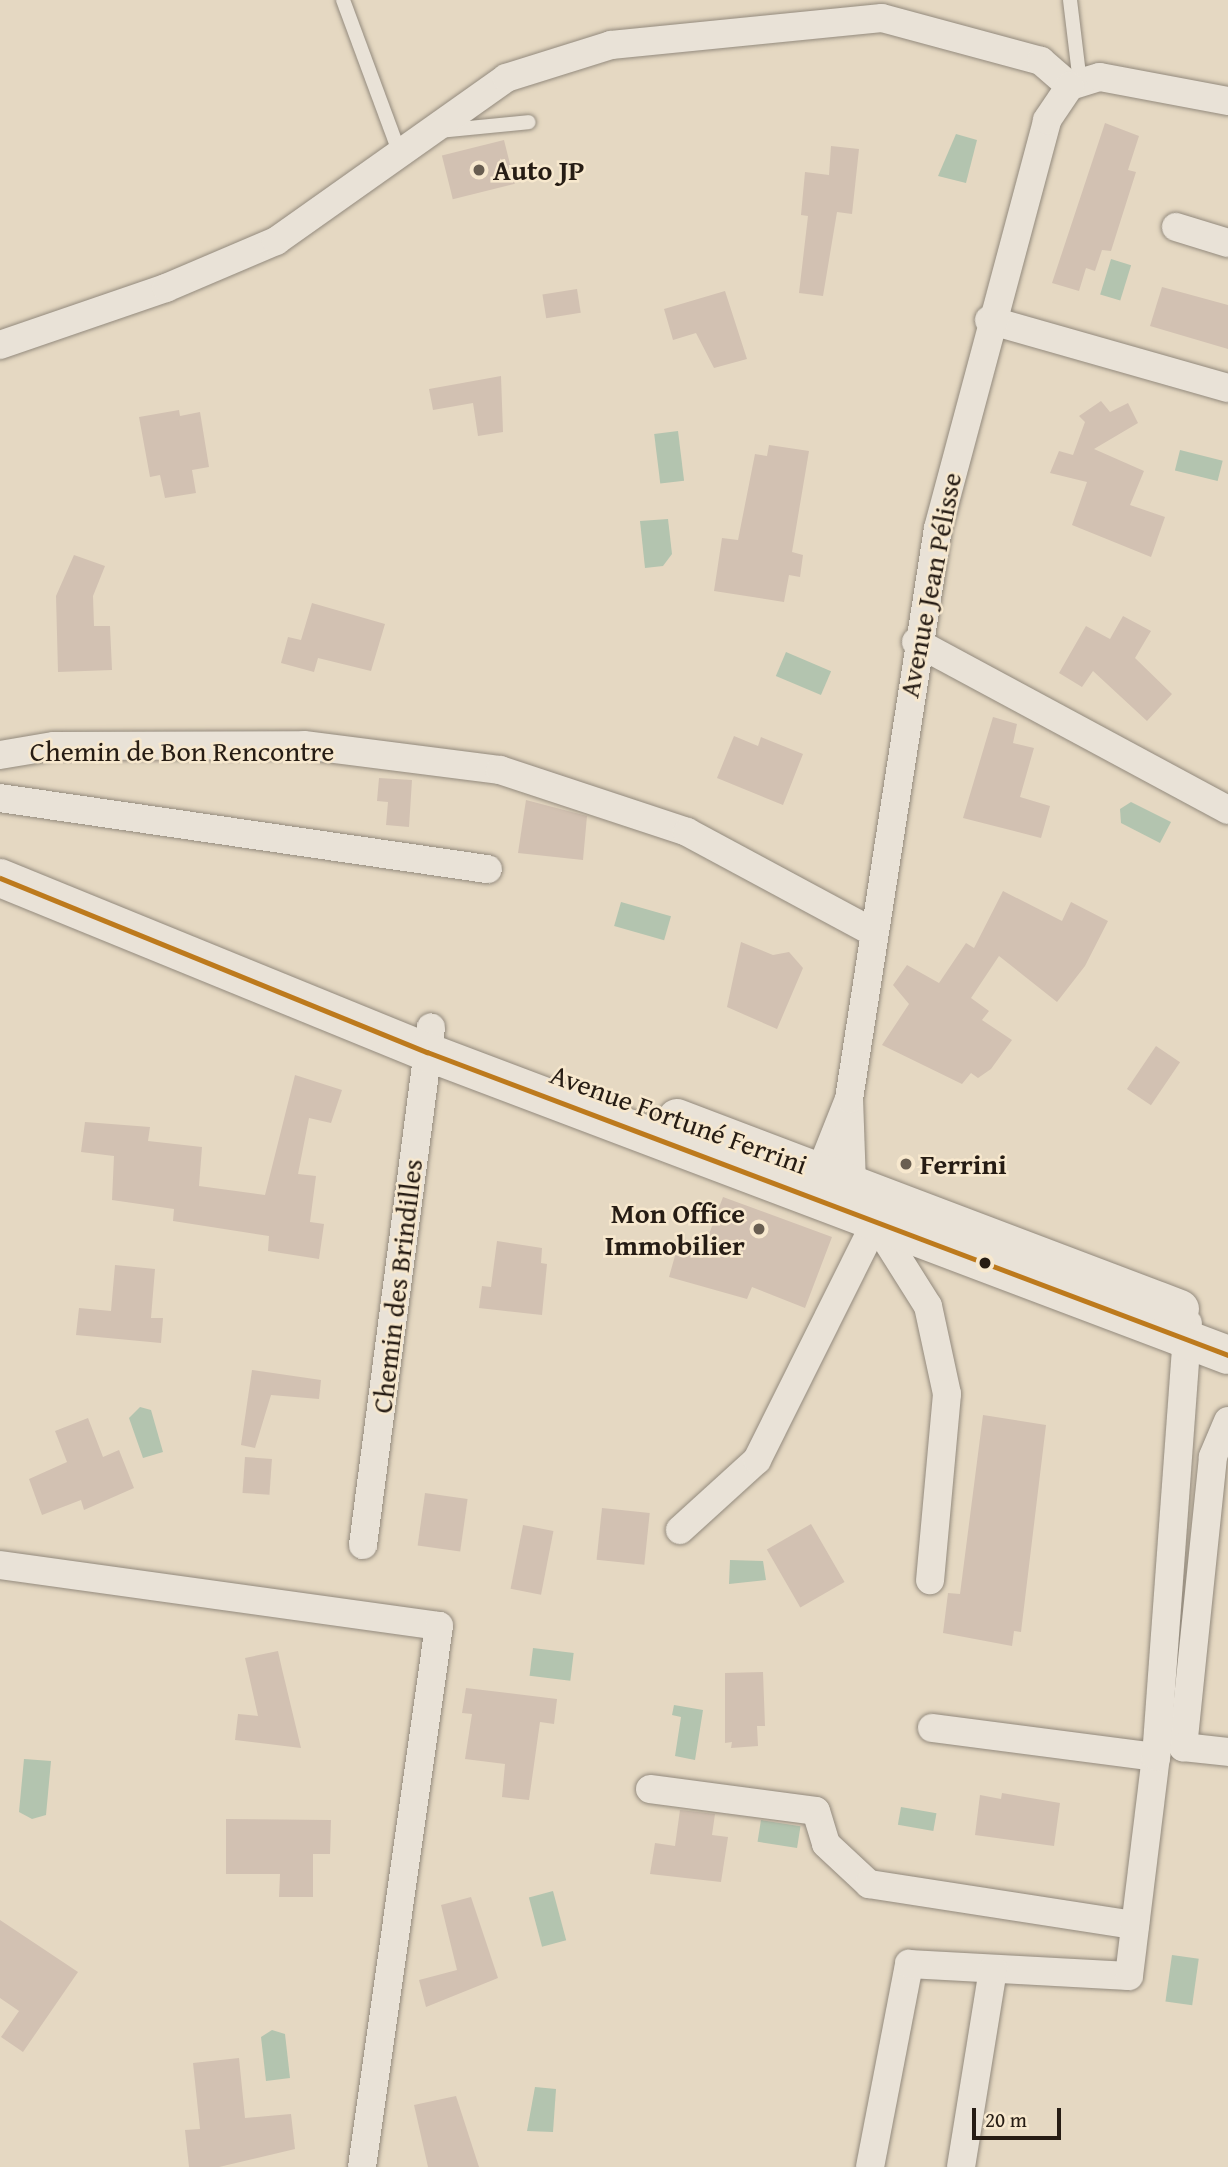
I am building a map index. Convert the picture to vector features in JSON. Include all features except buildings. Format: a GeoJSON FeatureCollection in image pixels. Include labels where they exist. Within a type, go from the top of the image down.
{"type":"FeatureCollection","features":[{"type":"Feature","properties":{"kind":"main road","name":"Avenue Fortuné Ferrini"},"geometry":{"type":"LineString","coordinates":[[0,878],[834,1187],[881,1210],[1188,1327],[1228,1355]]}},
{"type":"Feature","properties":{"kind":"main road","name":"Avenue Fortuné Ferrini"},"geometry":{"type":"LineString","coordinates":[[1188,1327],[1228,1328]]}},
{"type":"Feature","properties":{"kind":"street"},"geometry":{"type":"LineString","coordinates":[[0,345],[166,288],[276,242],[506,78],[611,45],[882,18],[1041,61],[1075,85],[1100,77],[1228,101]]}},
{"type":"Feature","properties":{"kind":"street","name":"Avenue Jean Pélisse"},"geometry":{"type":"LineString","coordinates":[[834,1187],[916,642],[989,320],[1046,120],[1075,85]]}},
{"type":"Feature","properties":{"kind":"street"},"geometry":{"type":"LineString","coordinates":[[1176,227],[1228,243]]}},
{"type":"Feature","properties":{"kind":"street"},"geometry":{"type":"LineString","coordinates":[[989,320],[1228,388]]}},
{"type":"Feature","properties":{"kind":"street"},"geometry":{"type":"LineString","coordinates":[[916,642],[1228,810]]}},
{"type":"Feature","properties":{"kind":"street","name":"Chemin de Bon Rencontre"},"geometry":{"type":"LineString","coordinates":[[0,755],[54,746],[304,745],[500,770],[687,832],[873,932]]}},
{"type":"Feature","properties":{"kind":"street"},"geometry":{"type":"LineString","coordinates":[[0,797],[488,869]]}},
{"type":"Feature","properties":{"kind":"street","name":"Chemin des Brindilles"},"geometry":{"type":"LineString","coordinates":[[363,1545],[429,1039]]}},
{"type":"Feature","properties":{"kind":"street"},"geometry":{"type":"LineString","coordinates":[[680,1530],[757,1460],[881,1210]]}},
{"type":"Feature","properties":{"kind":"street"},"geometry":{"type":"LineString","coordinates":[[881,1210],[928,1306],[947,1394],[930,1580]]}},
{"type":"Feature","properties":{"kind":"street"},"geometry":{"type":"LineString","coordinates":[[870,2167],[909,1964],[1129,1976],[1156,1757],[1188,1327]]}},
{"type":"Feature","properties":{"kind":"street"},"geometry":{"type":"LineString","coordinates":[[1228,1421],[1213,1457],[1183,1747],[1228,1752]]}},
{"type":"Feature","properties":{"kind":"street"},"geometry":{"type":"LineString","coordinates":[[0,1565],[439,1626],[362,2167]]}},
{"type":"Feature","properties":{"kind":"street"},"geometry":{"type":"LineString","coordinates":[[932,1728],[1156,1757]]}},
{"type":"Feature","properties":{"kind":"street"},"geometry":{"type":"LineString","coordinates":[[650,1789],[816,1811],[827,1844],[869,1884],[1135,1925]]}},
{"type":"Feature","properties":{"kind":"street"},"geometry":{"type":"LineString","coordinates":[[961,2167],[993,1970]]}},
{"type":"Feature","properties":{"kind":"lane"},"geometry":{"type":"LineString","coordinates":[[343,0],[400,154]]}},
{"type":"Feature","properties":{"kind":"lane"},"geometry":{"type":"LineString","coordinates":[[1069,0],[1075,85]]}},
{"type":"Feature","properties":{"kind":"lane"},"geometry":{"type":"LineString","coordinates":[[430,132],[529,122]]}},
{"type":"Feature","properties":{"kind":"shaded area"},"geometry":{"type":"Polygon","coordinates":[[[956,134],[977,140],[966,183],[938,176],[956,134]]]}},
{"type":"Feature","properties":{"kind":"shaded area"},"geometry":{"type":"Polygon","coordinates":[[[1111,259],[1131,265],[1120,301],[1100,294],[1111,259]]]}},
{"type":"Feature","properties":{"kind":"shaded area"},"geometry":{"type":"Polygon","coordinates":[[[678,431],[684,481],[660,484],[654,434],[678,431]]]}},
{"type":"Feature","properties":{"kind":"shaded area"},"geometry":{"type":"Polygon","coordinates":[[[1180,450],[1223,461],[1218,481],[1175,470],[1180,450]]]}},
{"type":"Feature","properties":{"kind":"shaded area"},"geometry":{"type":"Polygon","coordinates":[[[668,519],[672,554],[663,566],[645,568],[640,521],[668,519]]]}},
{"type":"Feature","properties":{"kind":"shaded area"},"geometry":{"type":"Polygon","coordinates":[[[786,652],[831,671],[821,695],[776,676],[786,652]]]}},
{"type":"Feature","properties":{"kind":"shaded area"},"geometry":{"type":"Polygon","coordinates":[[[1131,802],[1171,822],[1160,843],[1121,823],[1120,809],[1131,802]]]}},
{"type":"Feature","properties":{"kind":"shaded area"},"geometry":{"type":"Polygon","coordinates":[[[621,902],[671,916],[664,940],[614,926],[621,902]]]}},
{"type":"Feature","properties":{"kind":"shaded area"},"geometry":{"type":"Polygon","coordinates":[[[140,1407],[151,1410],[163,1452],[143,1458],[129,1418],[140,1407]]]}},
{"type":"Feature","properties":{"kind":"shaded area"},"geometry":{"type":"Polygon","coordinates":[[[730,1560],[763,1561],[766,1580],[729,1584],[730,1560]]]}},
{"type":"Feature","properties":{"kind":"shaded area"},"geometry":{"type":"Polygon","coordinates":[[[533,1648],[574,1653],[570,1681],[530,1676],[533,1648]]]}},
{"type":"Feature","properties":{"kind":"shaded area"},"geometry":{"type":"Polygon","coordinates":[[[674,1705],[703,1710],[695,1760],[675,1756],[681,1717],[672,1715],[674,1705]]]}},
{"type":"Feature","properties":{"kind":"shaded area"},"geometry":{"type":"Polygon","coordinates":[[[24,1759],[51,1761],[46,1815],[32,1819],[19,1812],[24,1759]]]}},
{"type":"Feature","properties":{"kind":"shaded area"},"geometry":{"type":"Polygon","coordinates":[[[901,1807],[936,1813],[933,1831],[898,1825],[901,1807]]]}},
{"type":"Feature","properties":{"kind":"shaded area"},"geometry":{"type":"Polygon","coordinates":[[[761,1820],[801,1826],[797,1848],[758,1842],[761,1820]]]}},
{"type":"Feature","properties":{"kind":"shaded area"},"geometry":{"type":"Polygon","coordinates":[[[553,1891],[566,1940],[542,1947],[529,1897],[553,1891]]]}},
{"type":"Feature","properties":{"kind":"shaded area"},"geometry":{"type":"Polygon","coordinates":[[[1172,1955],[1199,1959],[1192,2005],[1165,2002],[1172,1955]]]}},
{"type":"Feature","properties":{"kind":"shaded area"},"geometry":{"type":"Polygon","coordinates":[[[272,2030],[285,2034],[290,2078],[266,2081],[261,2037],[272,2030]]]}},
{"type":"Feature","properties":{"kind":"shaded area"},"geometry":{"type":"Polygon","coordinates":[[[535,2087],[556,2089],[553,2132],[527,2131],[535,2087]]]}},
{"type":"Feature","properties":{"kind":"transit line"},"geometry":{"type":"LineString","coordinates":[[0,878],[427,1052],[1228,1355]]}},
{"type":"Feature","properties":{"kind":"place","name":"Auto JP"},"geometry":{"type":"Point","coordinates":[479,170]}},
{"type":"Feature","properties":{"kind":"place","name":"Ferrini"},"geometry":{"type":"Point","coordinates":[906,1164]}},
{"type":"Feature","properties":{"kind":"place","name":"Mon Office Immobilier"},"geometry":{"type":"Point","coordinates":[759,1229]}}]}
